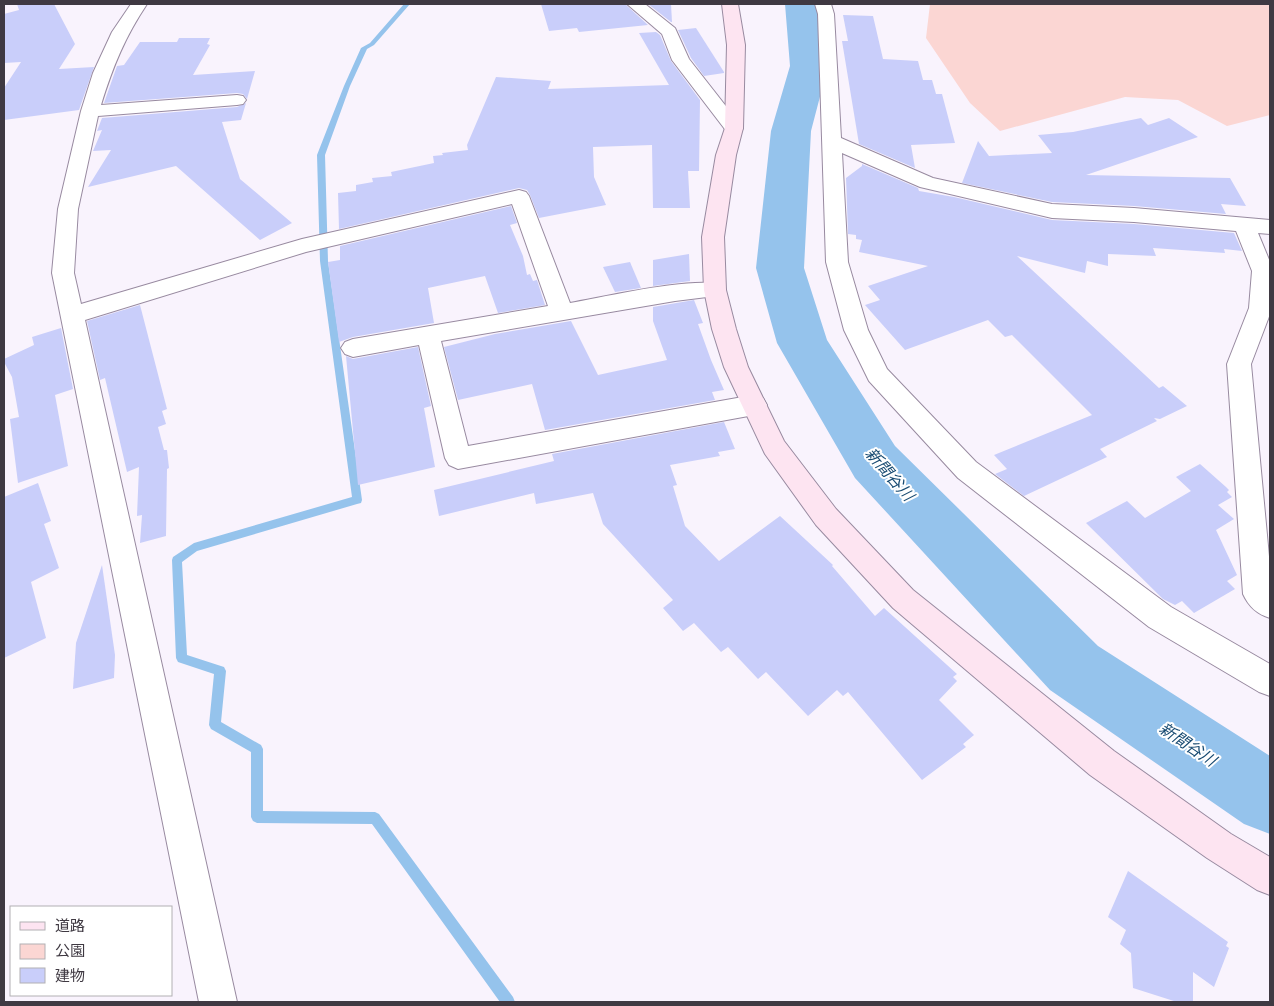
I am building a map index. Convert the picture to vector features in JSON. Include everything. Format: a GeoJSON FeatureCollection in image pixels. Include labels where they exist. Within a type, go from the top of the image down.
{"type":"FeatureCollection","features":[{"type":"Feature","properties":{"kind":"street"},"geometry":{"type":"LineString","coordinates":[[139,4],[120,32],[102,73],[90,111],[68,210],[63,273],[218,1002]]}},
{"type":"Feature","properties":{"kind":"street"},"geometry":{"type":"LineString","coordinates":[[634,4],[669,32],[681,60],[734,128]]}},
{"type":"Feature","properties":{"kind":"street"},"geometry":{"type":"LineString","coordinates":[[730,4],[736,45],[734,128],[726,155],[713,237],[715,290],[724,329],[736,367],[774,447],[826,517],[903,599],[1102,763],[1219,846],[1270,877]]}},
{"type":"Feature","properties":{"kind":"street"},"geometry":{"type":"LineString","coordinates":[[823,4],[826,14],[837,262],[856,330],[878,375],[967,470],[1160,617],[1270,678]]}},
{"type":"Feature","properties":{"kind":"street"},"geometry":{"type":"LineString","coordinates":[[90,111],[237,100]]}},
{"type":"Feature","properties":{"kind":"street"},"geometry":{"type":"LineString","coordinates":[[832,141],[927,183],[1052,211],[1134,215],[1270,227]]}},
{"type":"Feature","properties":{"kind":"street"},"geometry":{"type":"LineString","coordinates":[[73,315],[310,243],[519,196],[562,312]]}},
{"type":"Feature","properties":{"kind":"street"},"geometry":{"type":"LineString","coordinates":[[1244,225],[1262,271],[1261,308],[1239,364],[1258,594],[1270,605]]}},
{"type":"Feature","properties":{"kind":"street"},"geometry":{"type":"LineString","coordinates":[[353,348],[675,293],[715,290]]}},
{"type":"Feature","properties":{"kind":"street"},"geometry":{"type":"LineString","coordinates":[[428,335],[458,458],[754,405]]}},
{"type":"Feature","properties":{"kind":"green space"},"geometry":{"type":"Polygon","coordinates":[[[930,4],[1270,4],[1270,115],[1227,126],[1178,100],[1125,97],[1000,131],[970,103],[926,38],[930,4]]]}},
{"type":"Feature","properties":{"kind":"building"},"geometry":{"type":"Polygon","coordinates":[[[17,4],[54,4],[75,44],[59,69],[94,67],[79,110],[4,120],[4,88],[21,62],[4,63],[4,14],[19,10],[17,4]]]}},
{"type":"Feature","properties":{"kind":"building"},"geometry":{"type":"Polygon","coordinates":[[[541,4],[625,4],[648,25],[579,32],[577,28],[549,31],[541,4]]]}},
{"type":"Feature","properties":{"kind":"building"},"geometry":{"type":"Polygon","coordinates":[[[648,4],[671,4],[672,22],[671,22],[648,4]]]}},
{"type":"Feature","properties":{"kind":"building"},"geometry":{"type":"Polygon","coordinates":[[[843,15],[873,16],[883,59],[918,61],[923,80],[932,80],[936,94],[942,94],[955,143],[911,145],[915,168],[859,144],[842,41],[848,41],[843,15]]]}},
{"type":"Feature","properties":{"kind":"building"},"geometry":{"type":"Polygon","coordinates":[[[696,28],[724,73],[704,76],[691,58],[678,30],[696,28]]]}},
{"type":"Feature","properties":{"kind":"building"},"geometry":{"type":"Polygon","coordinates":[[[656,32],[660,35],[671,61],[700,100],[699,171],[688,171],[690,208],[653,208],[652,145],[593,147],[594,177],[606,205],[539,218],[527,190],[519,188],[339,229],[338,193],[356,191],[356,185],[373,182],[372,178],[392,176],[391,172],[434,163],[433,156],[443,155],[442,153],[468,150],[467,145],[496,77],[551,81],[548,89],[669,85],[639,33],[656,32]]]}},
{"type":"Feature","properties":{"kind":"building"},"geometry":{"type":"Polygon","coordinates":[[[179,38],[210,38],[207,44],[210,45],[193,75],[255,71],[247,99],[243,94],[237,93],[104,103],[117,66],[124,65],[140,42],[177,42],[179,38]]]}},
{"type":"Feature","properties":{"kind":"building"},"geometry":{"type":"Polygon","coordinates":[[[246,103],[241,120],[222,122],[240,179],[292,223],[260,240],[176,166],[88,187],[111,150],[93,151],[102,130],[97,131],[102,118],[237,107],[246,103]]]}},
{"type":"Feature","properties":{"kind":"building"},"geometry":{"type":"Polygon","coordinates":[[[1141,118],[1148,125],[1169,118],[1198,137],[1086,175],[1230,178],[1246,206],[1221,204],[1226,214],[1134,206],[1052,202],[962,183],[978,141],[989,156],[1052,153],[1038,135],[1073,132],[1141,118]]]}},
{"type":"Feature","properties":{"kind":"building"},"geometry":{"type":"Polygon","coordinates":[[[862,164],[918,188],[919,191],[954,197],[1052,220],[1134,224],[1234,233],[1242,251],[1224,249],[1225,253],[1153,248],[1156,256],[1108,254],[1108,266],[1087,261],[1085,273],[1017,256],[1159,388],[1163,386],[1187,406],[1160,419],[1154,418],[1157,421],[1100,449],[1107,457],[1024,496],[995,474],[1007,469],[994,455],[1092,415],[1012,335],[1005,337],[988,320],[905,350],[865,305],[880,300],[868,286],[928,266],[859,252],[862,240],[856,239],[856,235],[848,234],[846,178],[862,166],[862,164]]]}},
{"type":"Feature","properties":{"kind":"building"},"geometry":{"type":"Polygon","coordinates":[[[511,206],[517,223],[510,225],[523,256],[527,275],[530,274],[533,281],[537,280],[545,305],[498,313],[485,276],[428,288],[434,323],[353,337],[339,342],[328,262],[340,260],[340,246],[511,206]]]}},
{"type":"Feature","properties":{"kind":"building"},"geometry":{"type":"Polygon","coordinates":[[[689,254],[690,281],[653,286],[653,260],[689,254]]]}},
{"type":"Feature","properties":{"kind":"building"},"geometry":{"type":"Polygon","coordinates":[[[630,262],[641,288],[615,292],[603,267],[630,262]]]}},
{"type":"Feature","properties":{"kind":"building"},"geometry":{"type":"Polygon","coordinates":[[[694,300],[703,323],[698,324],[724,390],[712,392],[715,400],[545,430],[532,384],[458,400],[444,347],[495,334],[571,321],[598,375],[667,360],[653,321],[653,307],[694,300]]]}},
{"type":"Feature","properties":{"kind":"building"},"geometry":{"type":"Polygon","coordinates":[[[140,305],[167,409],[162,411],[166,424],[158,427],[164,450],[167,450],[169,468],[167,469],[166,536],[140,543],[142,515],[137,516],[139,467],[127,472],[105,378],[100,380],[87,321],[140,305]]]}},
{"type":"Feature","properties":{"kind":"building"},"geometry":{"type":"Polygon","coordinates":[[[61,328],[73,389],[55,395],[68,466],[18,483],[10,419],[19,417],[12,377],[4,359],[34,345],[32,337],[61,328]]]}},
{"type":"Feature","properties":{"kind":"building"},"geometry":{"type":"Polygon","coordinates":[[[418,347],[431,406],[424,408],[435,467],[358,485],[346,356],[353,359],[418,347]]]}},
{"type":"Feature","properties":{"kind":"building"},"geometry":{"type":"Polygon","coordinates":[[[724,422],[735,449],[718,452],[720,456],[670,465],[677,485],[673,486],[685,526],[719,561],[780,516],[833,565],[875,616],[884,608],[957,674],[953,677],[957,681],[939,700],[974,735],[963,744],[966,747],[922,780],[848,692],[843,696],[837,690],[808,716],[766,672],[758,679],[728,647],[721,652],[694,623],[683,631],[663,608],[673,600],[603,524],[593,493],[536,504],[534,493],[439,516],[434,490],[554,461],[552,454],[724,422]]]}},
{"type":"Feature","properties":{"kind":"building"},"geometry":{"type":"Polygon","coordinates":[[[1200,464],[1229,490],[1227,492],[1232,497],[1218,505],[1234,519],[1216,530],[1237,575],[1227,581],[1235,589],[1194,613],[1182,601],[1175,605],[1163,599],[1086,523],[1127,501],[1145,518],[1191,491],[1176,477],[1200,464]]]}},
{"type":"Feature","properties":{"kind":"building"},"geometry":{"type":"Polygon","coordinates":[[[38,483],[51,521],[44,524],[59,568],[31,582],[46,638],[4,658],[4,497],[38,483]]]}},
{"type":"Feature","properties":{"kind":"building"},"geometry":{"type":"Polygon","coordinates":[[[102,565],[115,655],[114,678],[73,689],[76,643],[102,565]]]}},
{"type":"Feature","properties":{"kind":"building"},"geometry":{"type":"Polygon","coordinates":[[[1128,871],[1228,942],[1226,946],[1229,948],[1214,987],[1193,972],[1193,1002],[1177,1002],[1133,988],[1131,953],[1120,944],[1126,930],[1108,917],[1128,871]]]}},
{"type":"Feature","properties":{"kind":"waterway"},"geometry":{"type":"LineString","coordinates":[[407,4],[372,44],[364,48],[347,86],[321,155],[324,261],[357,500],[194,547],[177,560],[182,658],[220,671],[215,725],[257,749],[257,817],[375,818],[508,1002]]}},
{"type":"Feature","properties":{"kind":"waterway","name":"新間谷川"},"geometry":{"type":"LineString","coordinates":[[802,4],[809,66],[791,131],[780,268],[802,343],[875,462],[1074,668],[1270,798]]}}]}
